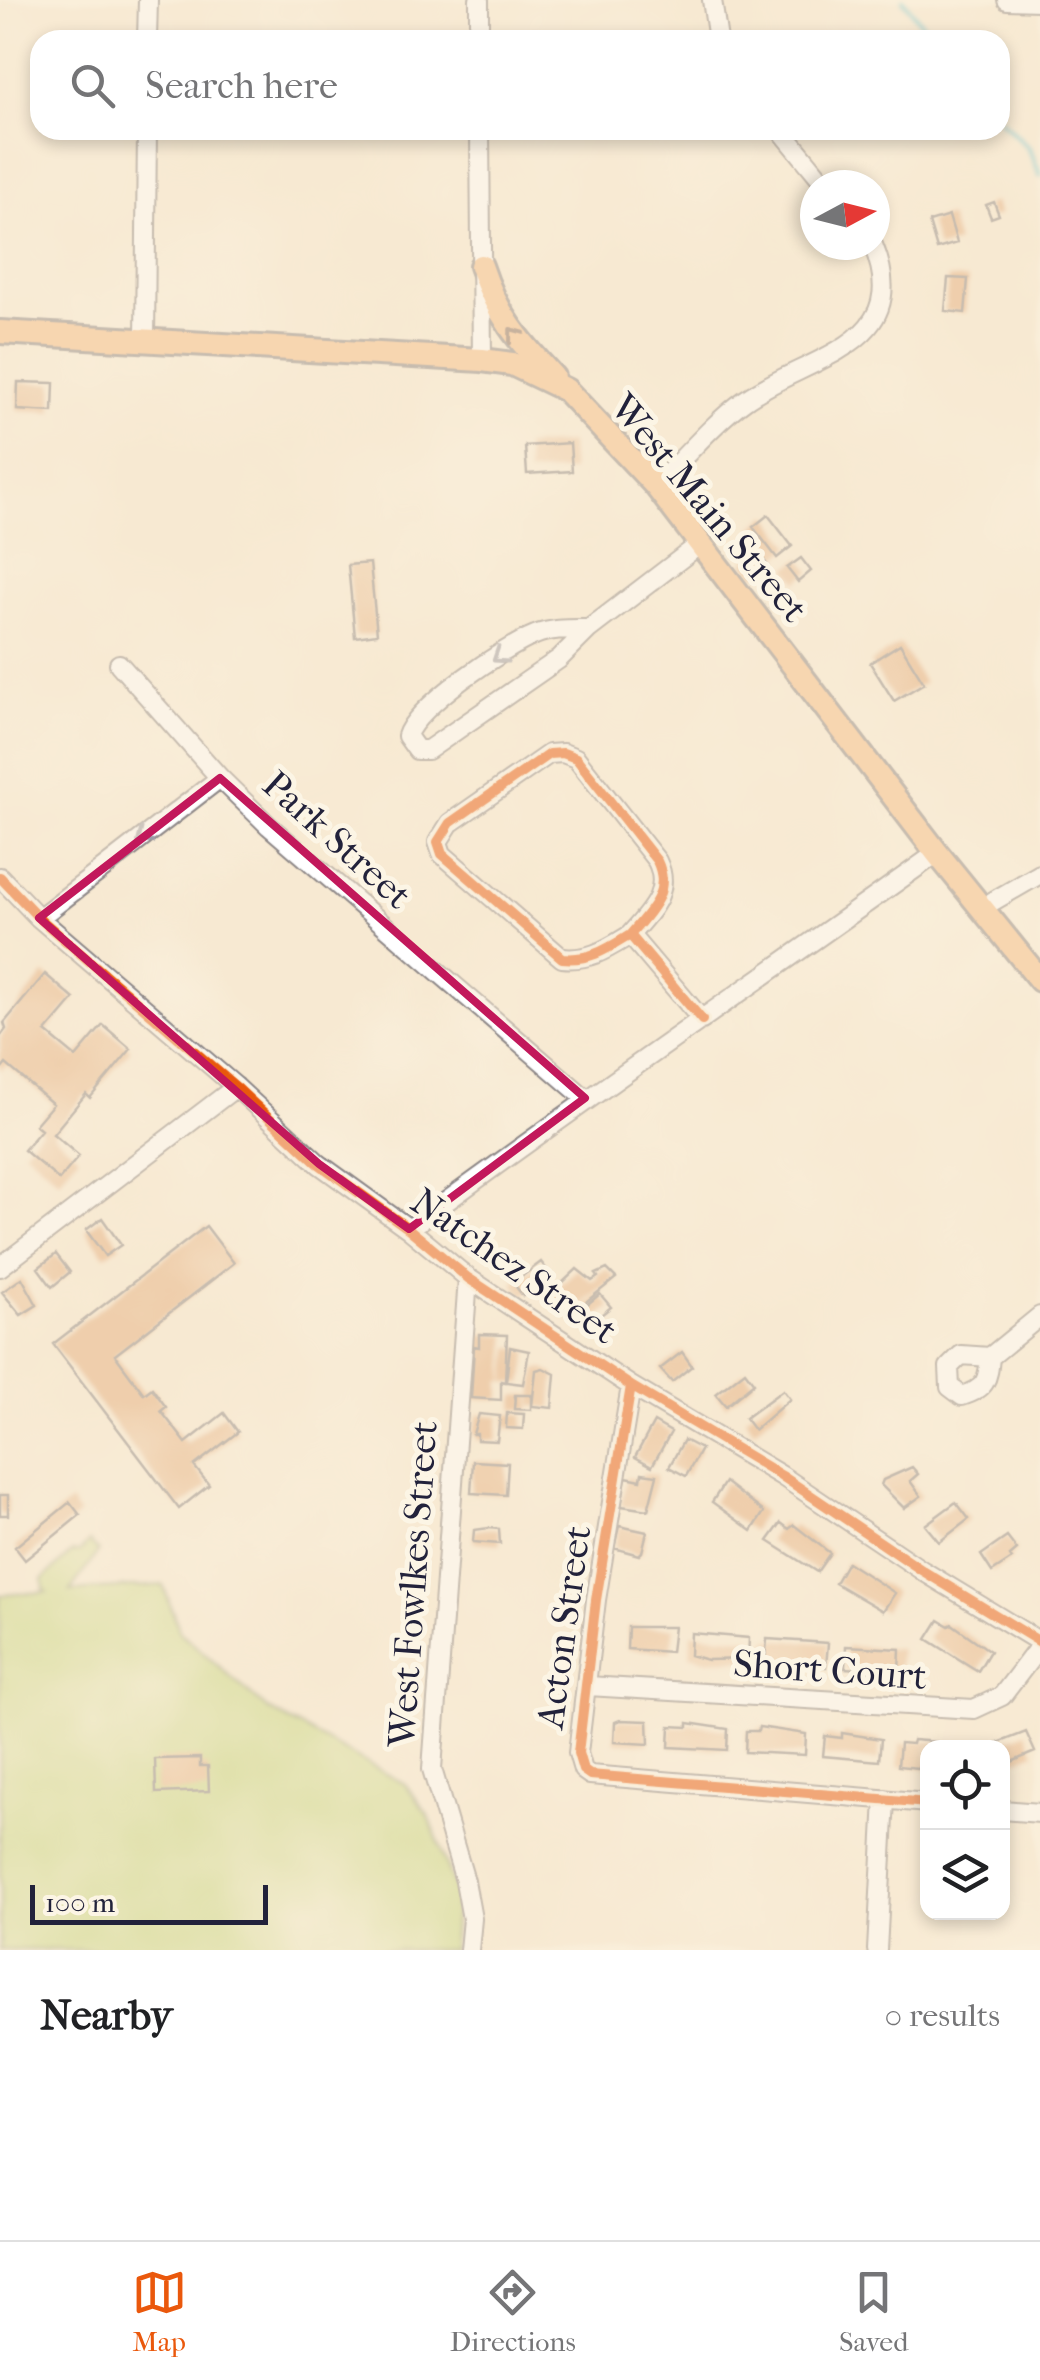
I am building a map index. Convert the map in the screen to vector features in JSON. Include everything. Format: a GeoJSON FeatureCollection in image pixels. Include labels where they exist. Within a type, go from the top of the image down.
{"type":"FeatureCollection","features":[{"type":"Feature","properties":{"kind":"main road"},"geometry":{"type":"LineString","coordinates":[[480,266],[493,303],[515,337],[566,390]]}},
{"type":"Feature","properties":{"kind":"main road","name":"West Main Street"},"geometry":{"type":"LineString","coordinates":[[0,332],[482,360],[512,364],[566,390],[656,486],[937,853],[1040,980]]}},
{"type":"Feature","properties":{"kind":"street"},"geometry":{"type":"LineString","coordinates":[[147,30],[148,0]]}},
{"type":"Feature","properties":{"kind":"street"},"geometry":{"type":"LineString","coordinates":[[478,0],[479,30]]}},
{"type":"Feature","properties":{"kind":"street"},"geometry":{"type":"LineString","coordinates":[[712,0],[716,30]]}},
{"type":"Feature","properties":{"kind":"street"},"geometry":{"type":"LineString","coordinates":[[1008,0],[1040,1]]}},
{"type":"Feature","properties":{"kind":"street"},"geometry":{"type":"LineString","coordinates":[[145,340],[146,140]]}},
{"type":"Feature","properties":{"kind":"street"},"geometry":{"type":"LineString","coordinates":[[480,140],[482,360]]}},
{"type":"Feature","properties":{"kind":"street"},"geometry":{"type":"LineString","coordinates":[[789,140],[814,170]]}},
{"type":"Feature","properties":{"kind":"street"},"geometry":{"type":"LineString","coordinates":[[656,486],[744,400],[850,343],[872,326],[884,294],[879,260]]}},
{"type":"Feature","properties":{"kind":"street"},"geometry":{"type":"LineString","coordinates":[[589,629],[533,635],[438,696],[410,723],[407,736],[417,750],[428,750],[559,659],[589,629],[700,544]]}},
{"type":"Feature","properties":{"kind":"street"},"geometry":{"type":"LineString","coordinates":[[119,664],[220,778]]}},
{"type":"Feature","properties":{"kind":"street"},"geometry":{"type":"LineString","coordinates":[[563,753],[576,758],[663,874],[657,903],[630,935],[594,956],[580,960],[562,958],[442,854],[438,842],[450,822],[549,754],[563,753]]}},
{"type":"Feature","properties":{"kind":"street","name":"Park Street"},"geometry":{"type":"LineString","coordinates":[[40,918],[220,778],[270,826],[585,1098]]}},
{"type":"Feature","properties":{"kind":"street"},"geometry":{"type":"LineString","coordinates":[[409,1229],[585,1098],[937,853]]}},
{"type":"Feature","properties":{"kind":"street"},"geometry":{"type":"LineString","coordinates":[[983,907],[1040,874]]}},
{"type":"Feature","properties":{"kind":"street","name":"Natchez Street"},"geometry":{"type":"LineString","coordinates":[[0,877],[40,918],[319,1164],[409,1229],[468,1278],[631,1386],[782,1476],[1040,1644]]}},
{"type":"Feature","properties":{"kind":"street"},"geometry":{"type":"LineString","coordinates":[[630,935],[702,1020]]}},
{"type":"Feature","properties":{"kind":"street"},"geometry":{"type":"LineString","coordinates":[[0,1267],[236,1087]]}},
{"type":"Feature","properties":{"kind":"street","name":"West Fowlkes Street"},"geometry":{"type":"LineString","coordinates":[[468,1278],[432,1768],[465,1882],[472,1919],[469,1950]]}},
{"type":"Feature","properties":{"kind":"street"},"geometry":{"type":"LineString","coordinates":[[990,1356],[1040,1318]]}},
{"type":"Feature","properties":{"kind":"street","name":"Acton Street"},"geometry":{"type":"LineString","coordinates":[[631,1386],[596,1600],[578,1754],[583,1770],[590,1776],[920,1802]]}},
{"type":"Feature","properties":{"kind":"street","name":"Short Court"},"geometry":{"type":"LineString","coordinates":[[588,1686],[974,1710],[1002,1696],[1040,1644]]}},
{"type":"Feature","properties":{"kind":"street"},"geometry":{"type":"LineString","coordinates":[[876,1950],[885,1799]]}},
{"type":"Feature","properties":{"kind":"street"},"geometry":{"type":"LineString","coordinates":[[1010,1811],[1040,1813]]}},
{"type":"Feature","properties":{"kind":"highlighted area"},"geometry":{"type":"Polygon","coordinates":[[[220,778],[585,1098],[409,1229],[319,1164],[39,918],[220,778]]]}},
{"type":"Feature","properties":{"kind":"green space"},"geometry":{"type":"Polygon","coordinates":[[[89,1542],[99,1551],[70,1591],[163,1585],[180,1632],[267,1709],[405,1784],[429,1816],[456,1892],[452,1950],[0,1950],[0,1595],[47,1592],[43,1579],[89,1542]]]}},
{"type":"Feature","properties":{"kind":"building"},"geometry":{"type":"Polygon","coordinates":[[[994,202],[999,215],[991,218],[986,205],[994,202]]]}},
{"type":"Feature","properties":{"kind":"building"},"geometry":{"type":"Polygon","coordinates":[[[949,216],[957,243],[937,249],[929,222],[949,216]]]}},
{"type":"Feature","properties":{"kind":"building"},"geometry":{"type":"Polygon","coordinates":[[[948,278],[968,279],[965,313],[945,311],[948,278]]]}},
{"type":"Feature","properties":{"kind":"building"},"geometry":{"type":"Polygon","coordinates":[[[18,382],[54,383],[53,412],[17,410],[18,382]]]}},
{"type":"Feature","properties":{"kind":"building"},"geometry":{"type":"Polygon","coordinates":[[[570,443],[572,471],[527,474],[525,446],[570,443]]]}},
{"type":"Feature","properties":{"kind":"building"},"geometry":{"type":"Polygon","coordinates":[[[768,515],[792,546],[777,558],[753,527],[768,515]]]}},
{"type":"Feature","properties":{"kind":"building"},"geometry":{"type":"Polygon","coordinates":[[[758,552],[768,566],[754,577],[743,563],[758,552]]]}},
{"type":"Feature","properties":{"kind":"building"},"geometry":{"type":"Polygon","coordinates":[[[801,558],[811,571],[798,582],[787,568],[801,558]]]}},
{"type":"Feature","properties":{"kind":"building"},"geometry":{"type":"Polygon","coordinates":[[[370,563],[377,634],[355,637],[348,565],[370,563]]]}},
{"type":"Feature","properties":{"kind":"building"},"geometry":{"type":"Polygon","coordinates":[[[900,644],[924,683],[894,701],[870,663],[900,644]]]}},
{"type":"Feature","properties":{"kind":"building"},"geometry":{"type":"Polygon","coordinates":[[[45,974],[74,999],[46,1032],[76,1057],[103,1025],[131,1049],[53,1134],[79,1156],[59,1180],[24,1150],[41,1130],[35,1125],[53,1104],[6,1064],[0,1071],[4,1023],[45,974]]]}},
{"type":"Feature","properties":{"kind":"building"},"geometry":{"type":"Polygon","coordinates":[[[102,1218],[121,1245],[105,1256],[86,1230],[102,1218]]]}},
{"type":"Feature","properties":{"kind":"building"},"geometry":{"type":"Polygon","coordinates":[[[206,1226],[234,1263],[115,1355],[144,1394],[152,1388],[166,1407],[161,1411],[186,1443],[224,1413],[238,1432],[194,1466],[209,1485],[179,1509],[53,1344],[206,1226]]]}},
{"type":"Feature","properties":{"kind":"building"},"geometry":{"type":"Polygon","coordinates":[[[56,1254],[70,1272],[52,1287],[38,1268],[56,1254]]]}},
{"type":"Feature","properties":{"kind":"building"},"geometry":{"type":"Polygon","coordinates":[[[541,1262],[551,1275],[523,1296],[513,1283],[541,1262]]]}},
{"type":"Feature","properties":{"kind":"building"},"geometry":{"type":"Polygon","coordinates":[[[577,1269],[592,1281],[607,1269],[616,1278],[582,1305],[579,1301],[559,1314],[546,1298],[577,1269]]]}},
{"type":"Feature","properties":{"kind":"building"},"geometry":{"type":"Polygon","coordinates":[[[22,1278],[37,1305],[21,1315],[2,1292],[22,1278]]]}},
{"type":"Feature","properties":{"kind":"building"},"geometry":{"type":"Polygon","coordinates":[[[600,1294],[611,1307],[579,1323],[573,1316],[600,1294]]]}},
{"type":"Feature","properties":{"kind":"building"},"geometry":{"type":"Polygon","coordinates":[[[479,1334],[507,1335],[501,1400],[471,1398],[474,1346],[479,1347],[479,1334]]]}},
{"type":"Feature","properties":{"kind":"building"},"geometry":{"type":"Polygon","coordinates":[[[510,1347],[529,1351],[523,1384],[506,1382],[510,1347]]]}},
{"type":"Feature","properties":{"kind":"building"},"geometry":{"type":"Polygon","coordinates":[[[682,1352],[692,1366],[672,1382],[660,1369],[682,1352]]]}},
{"type":"Feature","properties":{"kind":"building"},"geometry":{"type":"Polygon","coordinates":[[[543,1368],[555,1374],[552,1408],[532,1406],[536,1370],[543,1368]]]}},
{"type":"Feature","properties":{"kind":"building"},"geometry":{"type":"Polygon","coordinates":[[[745,1371],[754,1383],[726,1406],[716,1394],[745,1371]]]}},
{"type":"Feature","properties":{"kind":"building"},"geometry":{"type":"Polygon","coordinates":[[[783,1390],[790,1399],[754,1430],[745,1418],[783,1390]]]}},
{"type":"Feature","properties":{"kind":"building"},"geometry":{"type":"Polygon","coordinates":[[[515,1395],[531,1395],[531,1410],[514,1409],[515,1395]]]}},
{"type":"Feature","properties":{"kind":"building"},"geometry":{"type":"Polygon","coordinates":[[[507,1413],[524,1414],[523,1429],[506,1428],[507,1413]]]}},
{"type":"Feature","properties":{"kind":"building"},"geometry":{"type":"Polygon","coordinates":[[[479,1414],[500,1416],[497,1441],[477,1440],[477,1434],[473,1434],[479,1414]]]}},
{"type":"Feature","properties":{"kind":"building"},"geometry":{"type":"Polygon","coordinates":[[[654,1422],[671,1432],[652,1466],[635,1457],[654,1422]]]}},
{"type":"Feature","properties":{"kind":"building"},"geometry":{"type":"Polygon","coordinates":[[[684,1440],[701,1449],[686,1476],[669,1467],[684,1440]]]}},
{"type":"Feature","properties":{"kind":"building"},"geometry":{"type":"Polygon","coordinates":[[[473,1461],[508,1463],[506,1495],[471,1493],[473,1461]]]}},
{"type":"Feature","properties":{"kind":"building"},"geometry":{"type":"Polygon","coordinates":[[[912,1467],[918,1474],[910,1481],[921,1496],[904,1508],[881,1485],[883,1480],[912,1467]]]}},
{"type":"Feature","properties":{"kind":"building"},"geometry":{"type":"Polygon","coordinates":[[[642,1473],[657,1475],[648,1510],[621,1506],[626,1477],[641,1480],[642,1473]]]}},
{"type":"Feature","properties":{"kind":"building"},"geometry":{"type":"Polygon","coordinates":[[[725,1482],[764,1512],[752,1531],[712,1502],[725,1482]]]}},
{"type":"Feature","properties":{"kind":"building"},"geometry":{"type":"Polygon","coordinates":[[[0,1495],[8,1495],[8,1515],[0,1515],[0,1495]]]}},
{"type":"Feature","properties":{"kind":"building"},"geometry":{"type":"Polygon","coordinates":[[[70,1502],[80,1515],[25,1560],[15,1547],[70,1502]]]}},
{"type":"Feature","properties":{"kind":"building"},"geometry":{"type":"Polygon","coordinates":[[[956,1502],[969,1519],[939,1542],[925,1525],[956,1502]]]}},
{"type":"Feature","properties":{"kind":"building"},"geometry":{"type":"Polygon","coordinates":[[[781,1523],[789,1529],[794,1525],[830,1553],[817,1572],[768,1541],[781,1523]]]}},
{"type":"Feature","properties":{"kind":"building"},"geometry":{"type":"Polygon","coordinates":[[[619,1526],[647,1532],[639,1555],[614,1548],[619,1526]]]}},
{"type":"Feature","properties":{"kind":"building"},"geometry":{"type":"Polygon","coordinates":[[[499,1529],[500,1544],[473,1542],[474,1530],[499,1529]]]}},
{"type":"Feature","properties":{"kind":"building"},"geometry":{"type":"Polygon","coordinates":[[[1007,1537],[1017,1550],[1010,1556],[1012,1559],[992,1572],[981,1555],[1007,1537]]]}},
{"type":"Feature","properties":{"kind":"building"},"geometry":{"type":"Polygon","coordinates":[[[847,1562],[895,1593],[883,1611],[835,1583],[847,1562]]]}},
{"type":"Feature","properties":{"kind":"building"},"geometry":{"type":"Polygon","coordinates":[[[939,1620],[952,1624],[990,1651],[978,1671],[927,1639],[939,1620]]]}},
{"type":"Feature","properties":{"kind":"building"},"geometry":{"type":"Polygon","coordinates":[[[628,1627],[674,1627],[671,1652],[627,1649],[628,1627]]]}},
{"type":"Feature","properties":{"kind":"building"},"geometry":{"type":"Polygon","coordinates":[[[691,1633],[749,1638],[748,1659],[707,1660],[690,1655],[691,1633]]]}},
{"type":"Feature","properties":{"kind":"building"},"geometry":{"type":"Polygon","coordinates":[[[767,1639],[828,1643],[826,1667],[765,1663],[767,1639]]]}},
{"type":"Feature","properties":{"kind":"building"},"geometry":{"type":"Polygon","coordinates":[[[846,1646],[900,1649],[899,1671],[861,1672],[845,1668],[846,1646]]]}},
{"type":"Feature","properties":{"kind":"building"},"geometry":{"type":"Polygon","coordinates":[[[648,1721],[649,1744],[614,1742],[615,1722],[648,1721]]]}},
{"type":"Feature","properties":{"kind":"building"},"geometry":{"type":"Polygon","coordinates":[[[688,1723],[728,1729],[727,1750],[669,1747],[670,1726],[688,1727],[688,1723]]]}},
{"type":"Feature","properties":{"kind":"building"},"geometry":{"type":"Polygon","coordinates":[[[759,1727],[806,1734],[805,1755],[745,1752],[746,1731],[758,1731],[759,1727]]]}},
{"type":"Feature","properties":{"kind":"building"},"geometry":{"type":"Polygon","coordinates":[[[1026,1732],[1035,1752],[1010,1763],[1010,1740],[1006,1740],[1026,1732]]]}},
{"type":"Feature","properties":{"kind":"building"},"geometry":{"type":"Polygon","coordinates":[[[842,1733],[881,1739],[879,1761],[823,1756],[825,1736],[842,1738],[842,1733]]]}},
{"type":"Feature","properties":{"kind":"building"},"geometry":{"type":"Polygon","coordinates":[[[913,1740],[920,1741],[920,1768],[898,1766],[900,1743],[912,1744],[913,1740]]]}},
{"type":"Feature","properties":{"kind":"building"},"geometry":{"type":"Polygon","coordinates":[[[200,1758],[200,1766],[208,1766],[209,1791],[156,1793],[155,1759],[200,1758]]]}},
{"type":"Feature","properties":{"kind":"waterway"},"geometry":{"type":"LineString","coordinates":[[903,0],[927,30]]}},
{"type":"Feature","properties":{"kind":"waterway"},"geometry":{"type":"LineString","coordinates":[[1010,130],[1029,148],[1040,175]]}},
{"type":"Feature","properties":{"kind":"cycle path"},"geometry":{"type":"LineString","coordinates":[[630,935],[657,901],[661,872],[657,861],[576,758],[563,753],[549,754],[450,823],[438,842],[442,854],[562,958],[590,956],[630,935],[702,1020]]}},
{"type":"Feature","properties":{"kind":"cycle path"},"geometry":{"type":"LineString","coordinates":[[0,877],[39,918],[236,1087],[319,1164],[409,1229],[468,1278],[631,1386],[782,1476],[923,1571],[1040,1642]]}},
{"type":"Feature","properties":{"kind":"cycle path"},"geometry":{"type":"LineString","coordinates":[[631,1386],[596,1600],[578,1753],[583,1770],[590,1775],[920,1802]]}}]}
